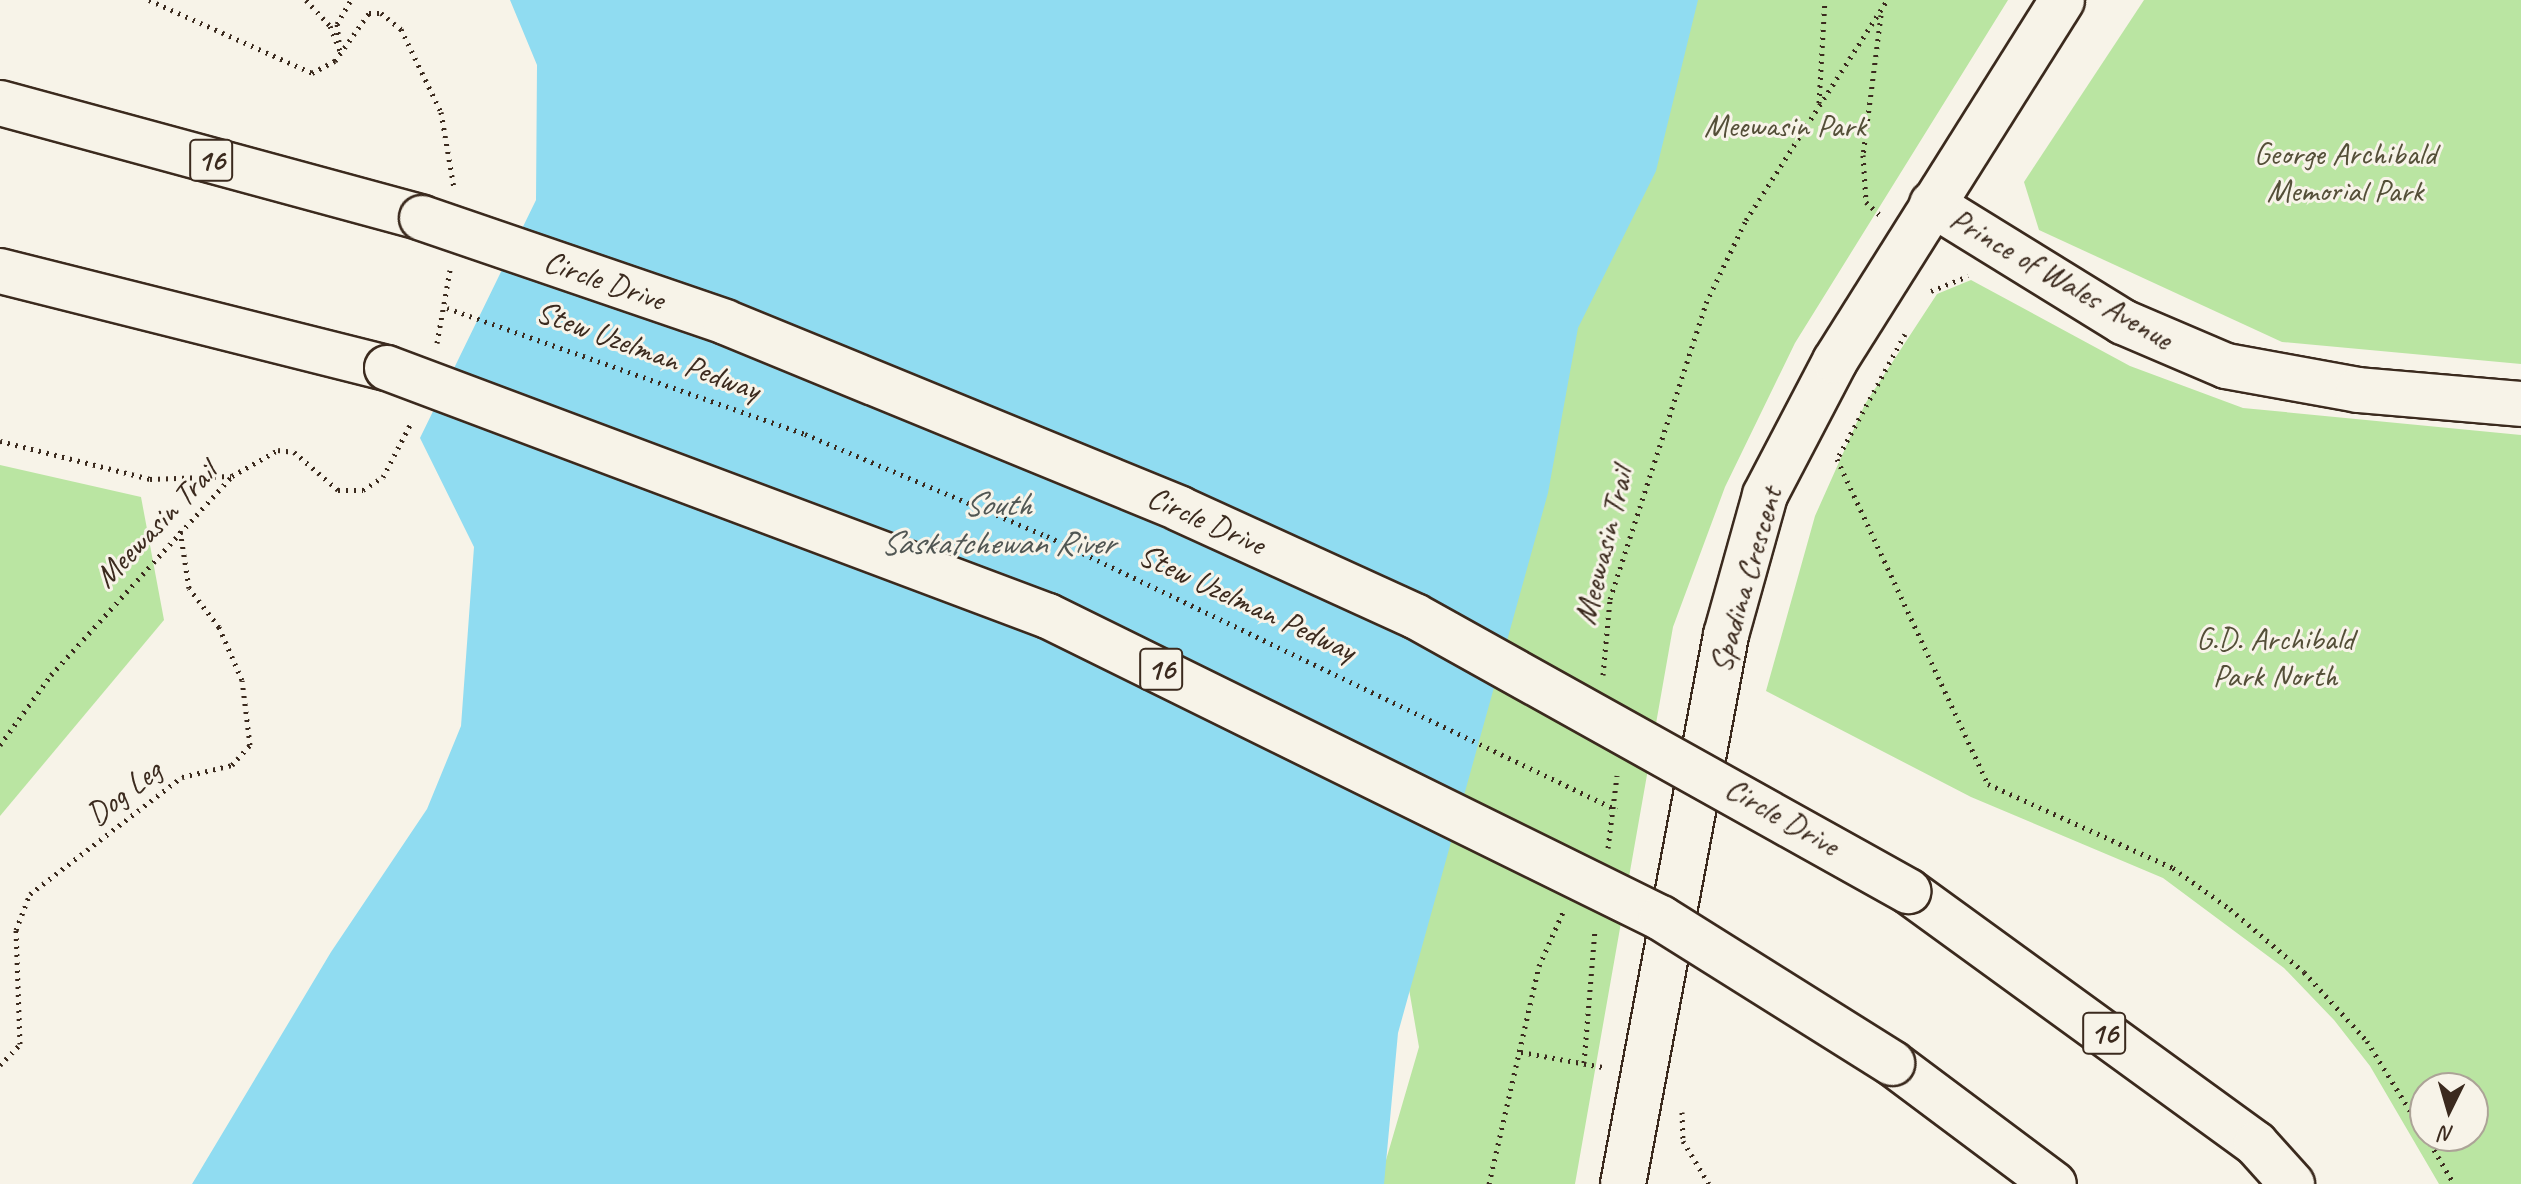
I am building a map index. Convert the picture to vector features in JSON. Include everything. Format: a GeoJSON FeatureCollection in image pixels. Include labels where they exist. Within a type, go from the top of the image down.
{"type":"FeatureCollection","features":[{"type":"Feature","properties":{"kind":"main road","name":"Spadina Crescent"},"geometry":{"type":"LineString","coordinates":[[1623,1184],[1726,635],[1765,495],[1922,220],[2062,0]]}},
{"type":"Feature","properties":{"kind":"main road","name":"Circle Drive"},"geometry":{"type":"LineString","coordinates":[[0,103],[438,206],[1193,515],[1415,616],[1908,891],[2256,1144],[2292,1184]]}},
{"type":"Feature","properties":{"kind":"main road","name":"Prince of Wales Avenue"},"geometry":{"type":"LineString","coordinates":[[1922,220],[2123,322],[2226,366],[2344,388],[2521,404]]}},
{"type":"Feature","properties":{"kind":"main road","name":"16"},"geometry":{"type":"LineString","coordinates":[[0,271],[387,368],[1063,623],[1661,918],[1892,1063],[2054,1184]]}},
{"type":"Feature","properties":{"kind":"path"},"geometry":{"type":"LineString","coordinates":[[149,0],[312,73],[340,51],[369,13],[401,29],[441,112],[438,206]]}},
{"type":"Feature","properties":{"kind":"path"},"geometry":{"type":"LineString","coordinates":[[306,0],[330,26],[340,51]]}},
{"type":"Feature","properties":{"kind":"path"},"geometry":{"type":"LineString","coordinates":[[340,51],[337,24],[351,0]]}},
{"type":"Feature","properties":{"kind":"path"},"geometry":{"type":"LineString","coordinates":[[1819,104],[1825,0]]}},
{"type":"Feature","properties":{"kind":"path","name":"Meewasin Trail"},"geometry":{"type":"LineString","coordinates":[[1604,691],[1610,599],[1697,326],[1746,220],[1887,0]]}},
{"type":"Feature","properties":{"kind":"path"},"geometry":{"type":"LineString","coordinates":[[1882,10],[1868,88],[1864,193],[1870,209],[1922,220],[1982,279],[1946,281],[1922,304]]}},
{"type":"Feature","properties":{"kind":"path"},"geometry":{"type":"LineString","coordinates":[[435,349],[447,308],[450,265]]}},
{"type":"Feature","properties":{"kind":"path","name":"Stew Uzelman Pedway"},"geometry":{"type":"LineString","coordinates":[[447,308],[477,316],[805,434],[1047,536],[1617,810]]}},
{"type":"Feature","properties":{"kind":"path"},"geometry":{"type":"LineString","coordinates":[[1911,321],[1837,459],[1988,784],[2173,868],[2230,909],[2304,972],[2367,1041],[2409,1108]]}},
{"type":"Feature","properties":{"kind":"path","name":"Meewasin Trail"},"geometry":{"type":"LineString","coordinates":[[0,745],[51,675],[180,529],[232,476],[278,450],[294,452],[338,490],[363,490],[383,477],[418,404]]}},
{"type":"Feature","properties":{"kind":"path"},"geometry":{"type":"LineString","coordinates":[[0,441],[150,479],[232,476]]}},
{"type":"Feature","properties":{"kind":"path","name":"Dog Leg"},"geometry":{"type":"LineString","coordinates":[[0,1065],[20,1044],[16,930],[30,894],[182,777],[232,765],[250,745],[242,680],[219,627],[189,588],[180,529]]}},
{"type":"Feature","properties":{"kind":"path"},"geometry":{"type":"LineString","coordinates":[[1600,864],[1617,810],[1616,766]]}},
{"type":"Feature","properties":{"kind":"path"},"geometry":{"type":"LineString","coordinates":[[1489,1184],[1539,966],[1567,907]]}},
{"type":"Feature","properties":{"kind":"path"},"geometry":{"type":"LineString","coordinates":[[1584,1063],[1596,910]]}},
{"type":"Feature","properties":{"kind":"path"},"geometry":{"type":"LineString","coordinates":[[1684,1095],[1683,1141],[1709,1184]]}},
{"type":"Feature","properties":{"kind":"path"},"geometry":{"type":"LineString","coordinates":[[2436,1152],[2454,1184]]}},
{"type":"Feature","properties":{"kind":"green space","name":"Meewasin Park"},"geometry":{"type":"Polygon","coordinates":[[[1678,0],[2008,0],[1795,343],[1725,487],[1673,627],[1575,1184],[1379,1184],[1419,1047],[1405,966],[1545,370],[1678,0]]]}},
{"type":"Feature","properties":{"kind":"green space","name":"George Archibald Memorial Park"},"geometry":{"type":"Polygon","coordinates":[[[2144,0],[2521,0],[2521,364],[2282,342],[2039,230],[2024,182],[2144,0]]]}},
{"type":"Feature","properties":{"kind":"green space","name":"G.D. Archibald Park North"},"geometry":{"type":"Polygon","coordinates":[[[1971,280],[2130,366],[2243,408],[2521,435],[2521,1184],[2439,1184],[2420,1152],[2489,1152],[2489,1072],[2409,1072],[2409,1133],[2370,1066],[2334,1020],[2284,968],[2163,878],[1971,797],[1766,691],[1815,516],[1865,404],[1937,294],[1971,280]]]}},
{"type":"Feature","properties":{"kind":"green space"},"geometry":{"type":"Polygon","coordinates":[[[0,465],[141,497],[164,620],[0,816],[0,465]]]}},
{"type":"Feature","properties":{"kind":"water","name":"South Saskatchewan River"},"geometry":{"type":"Polygon","coordinates":[[[510,0],[1698,0],[1656,171],[1578,328],[1548,493],[1398,1033],[1384,1184],[192,1184],[331,952],[427,809],[461,726],[474,547],[420,438],[536,200],[537,65],[510,0]]]}}]}
